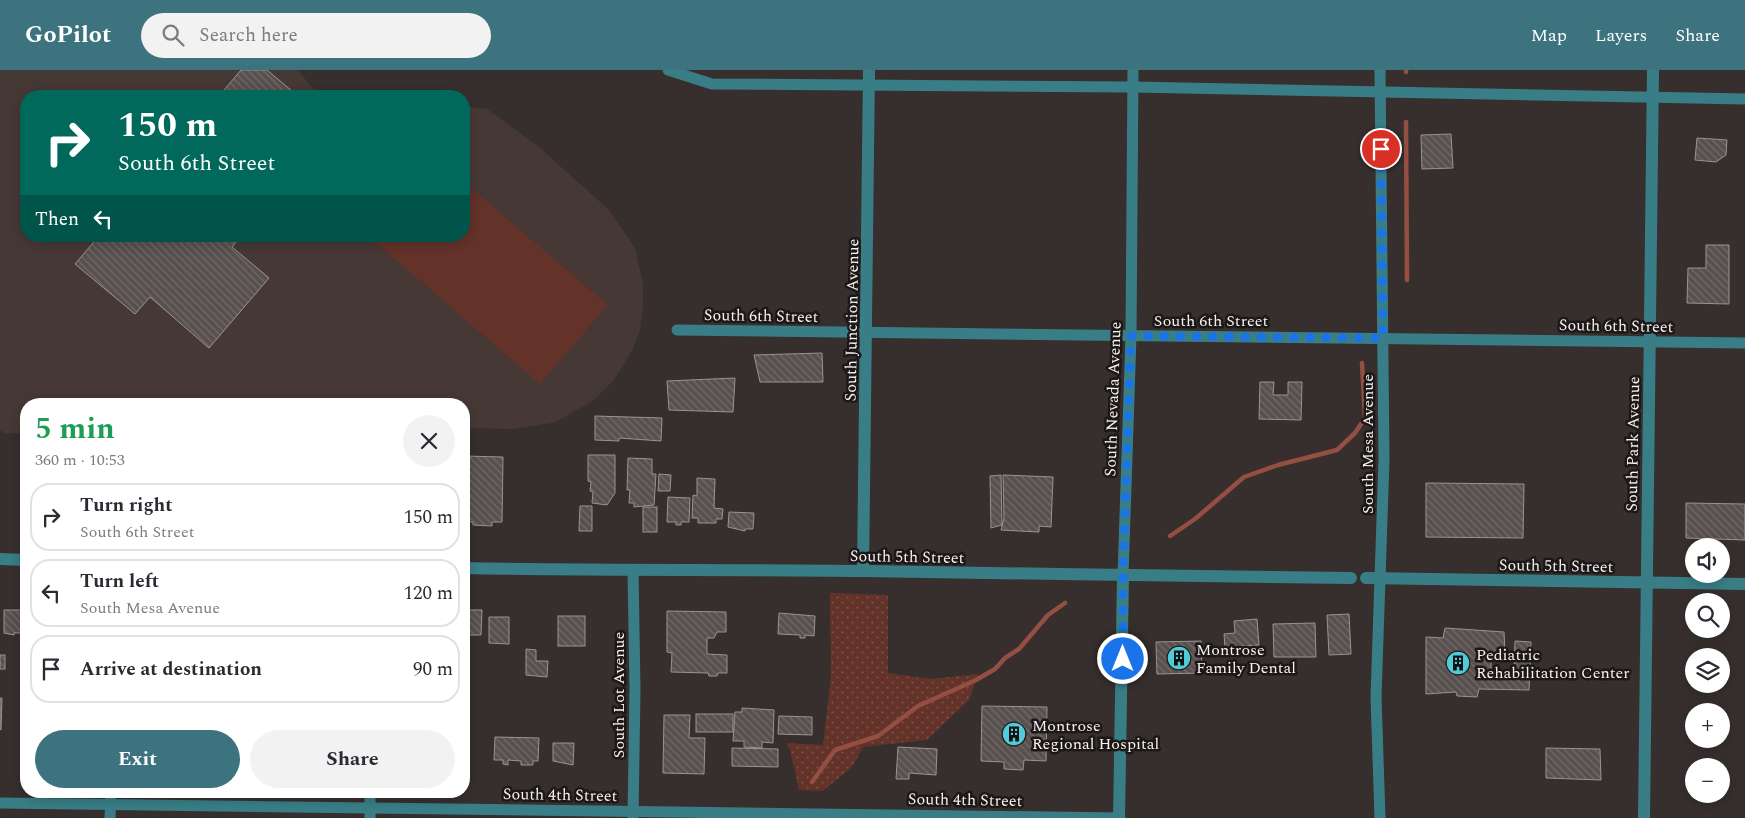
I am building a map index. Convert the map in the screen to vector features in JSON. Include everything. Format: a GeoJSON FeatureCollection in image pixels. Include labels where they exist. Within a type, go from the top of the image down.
{"type":"FeatureCollection","features":[{"type":"Feature","properties":{"kind":"street"},"geometry":{"type":"LineString","coordinates":[[668,70],[712,84],[1133,87],[1745,99]]}},
{"type":"Feature","properties":{"kind":"street","name":"South Junction Avenue"},"geometry":{"type":"LineString","coordinates":[[863,571],[869,70]]}},
{"type":"Feature","properties":{"kind":"street","name":"South Nevada Avenue"},"geometry":{"type":"LineString","coordinates":[[1119,818],[1123,576],[1131,336],[1133,70]]}},
{"type":"Feature","properties":{"kind":"street","name":"South Mesa Avenue"},"geometry":{"type":"LineString","coordinates":[[1380,70],[1384,460],[1376,697],[1380,818]]}},
{"type":"Feature","properties":{"kind":"street","name":"South Park Avenue"},"geometry":{"type":"LineString","coordinates":[[1644,818],[1653,70]]}},
{"type":"Feature","properties":{"kind":"street","name":"South 6th Street"},"geometry":{"type":"LineString","coordinates":[[678,330],[1745,343]]}},
{"type":"Feature","properties":{"kind":"street"},"geometry":{"type":"LineString","coordinates":[[0,559],[20,560]]}},
{"type":"Feature","properties":{"kind":"street","name":"South 5th Street"},"geometry":{"type":"LineString","coordinates":[[470,568],[633,571],[863,571],[1351,578]]}},
{"type":"Feature","properties":{"kind":"street","name":"South Lot Avenue"},"geometry":{"type":"LineString","coordinates":[[633,571],[635,689],[633,815]]}},
{"type":"Feature","properties":{"kind":"street","name":"South 5th Street"},"geometry":{"type":"LineString","coordinates":[[1366,578],[1745,584]]}},
{"type":"Feature","properties":{"kind":"street"},"geometry":{"type":"LineString","coordinates":[[110,798],[110,818]]}},
{"type":"Feature","properties":{"kind":"street"},"geometry":{"type":"LineString","coordinates":[[370,798],[370,813]]}},
{"type":"Feature","properties":{"kind":"street","name":"South 4th Street"},"geometry":{"type":"LineString","coordinates":[[0,802],[370,813],[1119,818]]}},
{"type":"Feature","properties":{"kind":"shaded area"},"geometry":{"type":"Polygon","coordinates":[[[0,70],[298,70],[314,90],[20,90],[20,242],[470,242],[470,107],[487,109],[538,146],[609,210],[635,248],[643,285],[643,306],[640,330],[633,349],[614,380],[594,400],[556,422],[514,429],[470,428],[470,398],[20,398],[20,433],[4,433],[0,430],[0,70]]]}},
{"type":"Feature","properties":{"kind":"shaded area"},"geometry":{"type":"Polygon","coordinates":[[[470,187],[608,305],[540,384],[375,242],[470,242],[470,187]]]}},
{"type":"Feature","properties":{"kind":"shaded area"},"geometry":{"type":"Polygon","coordinates":[[[830,593],[888,595],[888,673],[930,679],[978,674],[969,700],[927,740],[863,747],[853,766],[823,791],[799,790],[790,750],[786,743],[823,745],[831,676],[830,593]]]}},
{"type":"Feature","properties":{"kind":"building"},"geometry":{"type":"Polygon","coordinates":[[[241,70],[267,70],[291,90],[224,90],[241,70]]]}},
{"type":"Feature","properties":{"kind":"building"},"geometry":{"type":"Polygon","coordinates":[[[1451,134],[1453,168],[1422,169],[1421,135],[1451,134]]]}},
{"type":"Feature","properties":{"kind":"building"},"geometry":{"type":"Polygon","coordinates":[[[1697,138],[1727,140],[1726,155],[1716,162],[1695,160],[1697,138]]]}},
{"type":"Feature","properties":{"kind":"building"},"geometry":{"type":"Polygon","coordinates":[[[94,242],[236,242],[232,247],[269,278],[209,348],[150,297],[135,314],[75,264],[94,242]]]}},
{"type":"Feature","properties":{"kind":"building"},"geometry":{"type":"Polygon","coordinates":[[[1706,245],[1729,245],[1729,304],[1687,303],[1688,268],[1706,268],[1706,245]]]}},
{"type":"Feature","properties":{"kind":"building"},"geometry":{"type":"Polygon","coordinates":[[[822,353],[823,382],[760,382],[754,355],[822,353]]]}},
{"type":"Feature","properties":{"kind":"building"},"geometry":{"type":"Polygon","coordinates":[[[735,378],[733,412],[669,410],[667,381],[735,378]]]}},
{"type":"Feature","properties":{"kind":"building"},"geometry":{"type":"Polygon","coordinates":[[[1260,382],[1274,382],[1273,395],[1288,395],[1288,382],[1302,382],[1301,420],[1259,419],[1260,382]]]}},
{"type":"Feature","properties":{"kind":"building"},"geometry":{"type":"Polygon","coordinates":[[[595,416],[662,418],[661,441],[619,438],[619,441],[595,440],[595,416]]]}},
{"type":"Feature","properties":{"kind":"building"},"geometry":{"type":"Polygon","coordinates":[[[588,455],[615,455],[615,493],[607,505],[592,503],[593,492],[590,491],[591,482],[588,481],[588,455]]]}},
{"type":"Feature","properties":{"kind":"building"},"geometry":{"type":"Polygon","coordinates":[[[470,456],[503,457],[502,522],[492,522],[492,526],[473,525],[473,522],[470,522],[470,456]]]}},
{"type":"Feature","properties":{"kind":"building"},"geometry":{"type":"Polygon","coordinates":[[[628,458],[652,459],[652,474],[656,474],[654,505],[634,507],[634,503],[629,503],[630,490],[627,490],[628,458]]]}},
{"type":"Feature","properties":{"kind":"building"},"geometry":{"type":"Polygon","coordinates":[[[659,474],[671,475],[670,491],[658,491],[659,474]]]}},
{"type":"Feature","properties":{"kind":"building"},"geometry":{"type":"Polygon","coordinates":[[[1001,475],[1002,525],[991,528],[990,476],[1001,475]]]}},
{"type":"Feature","properties":{"kind":"building"},"geometry":{"type":"Polygon","coordinates":[[[1003,475],[1053,477],[1051,527],[1039,526],[1039,532],[1001,530],[1004,518],[1003,475]]]}},
{"type":"Feature","properties":{"kind":"building"},"geometry":{"type":"Polygon","coordinates":[[[697,478],[715,479],[714,508],[723,509],[722,519],[716,519],[716,523],[698,523],[698,518],[692,518],[693,495],[697,496],[697,478]]]}},
{"type":"Feature","properties":{"kind":"building"},"geometry":{"type":"Polygon","coordinates":[[[1426,483],[1524,484],[1523,538],[1426,537],[1426,483]]]}},
{"type":"Feature","properties":{"kind":"building"},"geometry":{"type":"Polygon","coordinates":[[[668,497],[690,498],[689,522],[681,522],[681,525],[676,525],[676,522],[667,522],[668,497]]]}},
{"type":"Feature","properties":{"kind":"building"},"geometry":{"type":"Polygon","coordinates":[[[1686,503],[1745,504],[1745,540],[1686,538],[1686,503]]]}},
{"type":"Feature","properties":{"kind":"building"},"geometry":{"type":"Polygon","coordinates":[[[580,506],[592,506],[592,531],[579,531],[580,506]]]}},
{"type":"Feature","properties":{"kind":"building"},"geometry":{"type":"Polygon","coordinates":[[[643,507],[657,507],[657,532],[643,532],[643,507]]]}},
{"type":"Feature","properties":{"kind":"building"},"geometry":{"type":"Polygon","coordinates":[[[729,512],[754,513],[753,529],[745,529],[745,531],[728,527],[729,512]]]}},
{"type":"Feature","properties":{"kind":"building"},"geometry":{"type":"Polygon","coordinates":[[[4,610],[20,610],[20,633],[14,633],[14,635],[4,633],[4,610]]]}},
{"type":"Feature","properties":{"kind":"building"},"geometry":{"type":"Polygon","coordinates":[[[470,610],[482,610],[481,635],[470,635],[470,610]]]}},
{"type":"Feature","properties":{"kind":"building"},"geometry":{"type":"Polygon","coordinates":[[[667,611],[726,612],[726,632],[717,632],[714,638],[707,638],[707,654],[727,655],[727,673],[709,676],[708,673],[671,672],[672,653],[667,652],[667,611]]]}},
{"type":"Feature","properties":{"kind":"building"},"geometry":{"type":"Polygon","coordinates":[[[779,613],[815,616],[814,636],[805,635],[805,638],[800,638],[800,635],[778,634],[779,613]]]}},
{"type":"Feature","properties":{"kind":"building"},"geometry":{"type":"Polygon","coordinates":[[[1349,614],[1351,654],[1329,655],[1327,615],[1349,614]]]}},
{"type":"Feature","properties":{"kind":"building"},"geometry":{"type":"Polygon","coordinates":[[[558,616],[585,616],[585,646],[558,646],[558,616]]]}},
{"type":"Feature","properties":{"kind":"building"},"geometry":{"type":"Polygon","coordinates":[[[489,617],[509,617],[509,644],[489,643],[489,617]]]}},
{"type":"Feature","properties":{"kind":"building"},"geometry":{"type":"Polygon","coordinates":[[[1257,619],[1259,645],[1225,647],[1224,634],[1235,633],[1234,621],[1257,619]]]}},
{"type":"Feature","properties":{"kind":"building"},"geometry":{"type":"Polygon","coordinates":[[[1315,623],[1316,657],[1274,657],[1273,624],[1315,623]]]}},
{"type":"Feature","properties":{"kind":"building","name":"Pediatric Rehabilitation Center"},"geometry":{"type":"Polygon","coordinates":[[[1445,628],[1504,632],[1505,653],[1491,652],[1491,672],[1514,673],[1515,641],[1531,642],[1529,690],[1479,689],[1477,697],[1457,696],[1456,692],[1426,694],[1426,637],[1443,638],[1445,628]]]}},
{"type":"Feature","properties":{"kind":"building","name":"Montrose Family Dental"},"geometry":{"type":"Polygon","coordinates":[[[1201,641],[1202,673],[1157,674],[1156,642],[1201,641]]]}},
{"type":"Feature","properties":{"kind":"building"},"geometry":{"type":"Polygon","coordinates":[[[526,649],[536,650],[536,661],[548,661],[547,677],[526,675],[526,649]]]}},
{"type":"Feature","properties":{"kind":"building"},"geometry":{"type":"Polygon","coordinates":[[[0,655],[5,655],[5,669],[0,669],[0,655]]]}},
{"type":"Feature","properties":{"kind":"building"},"geometry":{"type":"Polygon","coordinates":[[[0,698],[2,698],[1,730],[0,729],[0,698]]]}},
{"type":"Feature","properties":{"kind":"building","name":"Montrose Regional Hospital"},"geometry":{"type":"Polygon","coordinates":[[[982,706],[1047,707],[1046,761],[1024,760],[1023,770],[1004,769],[1004,762],[981,761],[982,706]]]}},
{"type":"Feature","properties":{"kind":"building"},"geometry":{"type":"Polygon","coordinates":[[[742,708],[774,710],[773,743],[762,742],[762,748],[744,747],[744,741],[733,741],[735,712],[742,712],[742,708]]]}},
{"type":"Feature","properties":{"kind":"building"},"geometry":{"type":"Polygon","coordinates":[[[696,714],[733,714],[733,732],[696,732],[696,714]]]}},
{"type":"Feature","properties":{"kind":"building"},"geometry":{"type":"Polygon","coordinates":[[[664,715],[690,715],[689,738],[705,738],[704,774],[663,773],[664,715]]]}},
{"type":"Feature","properties":{"kind":"building"},"geometry":{"type":"Polygon","coordinates":[[[779,716],[812,717],[812,735],[778,734],[779,716]]]}},
{"type":"Feature","properties":{"kind":"building"},"geometry":{"type":"Polygon","coordinates":[[[495,737],[539,738],[538,761],[533,761],[533,765],[521,765],[521,761],[508,760],[508,765],[503,764],[503,760],[494,760],[495,737]]]}},
{"type":"Feature","properties":{"kind":"building"},"geometry":{"type":"Polygon","coordinates":[[[553,743],[574,743],[573,765],[553,761],[553,743]]]}},
{"type":"Feature","properties":{"kind":"building"},"geometry":{"type":"Polygon","coordinates":[[[898,747],[937,749],[936,775],[909,773],[909,779],[896,779],[898,747]]]}},
{"type":"Feature","properties":{"kind":"building"},"geometry":{"type":"Polygon","coordinates":[[[732,748],[778,749],[778,767],[732,766],[732,748]]]}},
{"type":"Feature","properties":{"kind":"building"},"geometry":{"type":"Polygon","coordinates":[[[1546,748],[1600,749],[1601,780],[1546,778],[1546,748]]]}},
{"type":"Feature","properties":{"kind":"waterway"},"geometry":{"type":"LineString","coordinates":[[1406,122],[1407,280]]}},
{"type":"Feature","properties":{"kind":"waterway"},"geometry":{"type":"LineString","coordinates":[[1170,536],[1195,519],[1244,477],[1278,465],[1337,450],[1355,433],[1365,418],[1362,363]]}},
{"type":"Feature","properties":{"kind":"waterway"},"geometry":{"type":"LineString","coordinates":[[812,782],[835,750],[878,736],[918,706],[976,680],[995,669],[1005,658],[1019,649],[1048,615],[1065,603]]}},
{"type":"Feature","properties":{"kind":"place","name":"Montrose Family Dental"},"geometry":{"type":"Point","coordinates":[1179,658]}},
{"type":"Feature","properties":{"kind":"place","name":"Pediatric Rehabilitation Center"},"geometry":{"type":"Point","coordinates":[1458,663]}},
{"type":"Feature","properties":{"kind":"place","name":"Montrose Regional Hospital"},"geometry":{"type":"Point","coordinates":[1014,734]}},
{"type":"Feature","properties":{"kind":"route"},"geometry":{"type":"LineString","coordinates":[[1123,659],[1123,576],[1131,336],[1383,338],[1381,149]]}}]}
